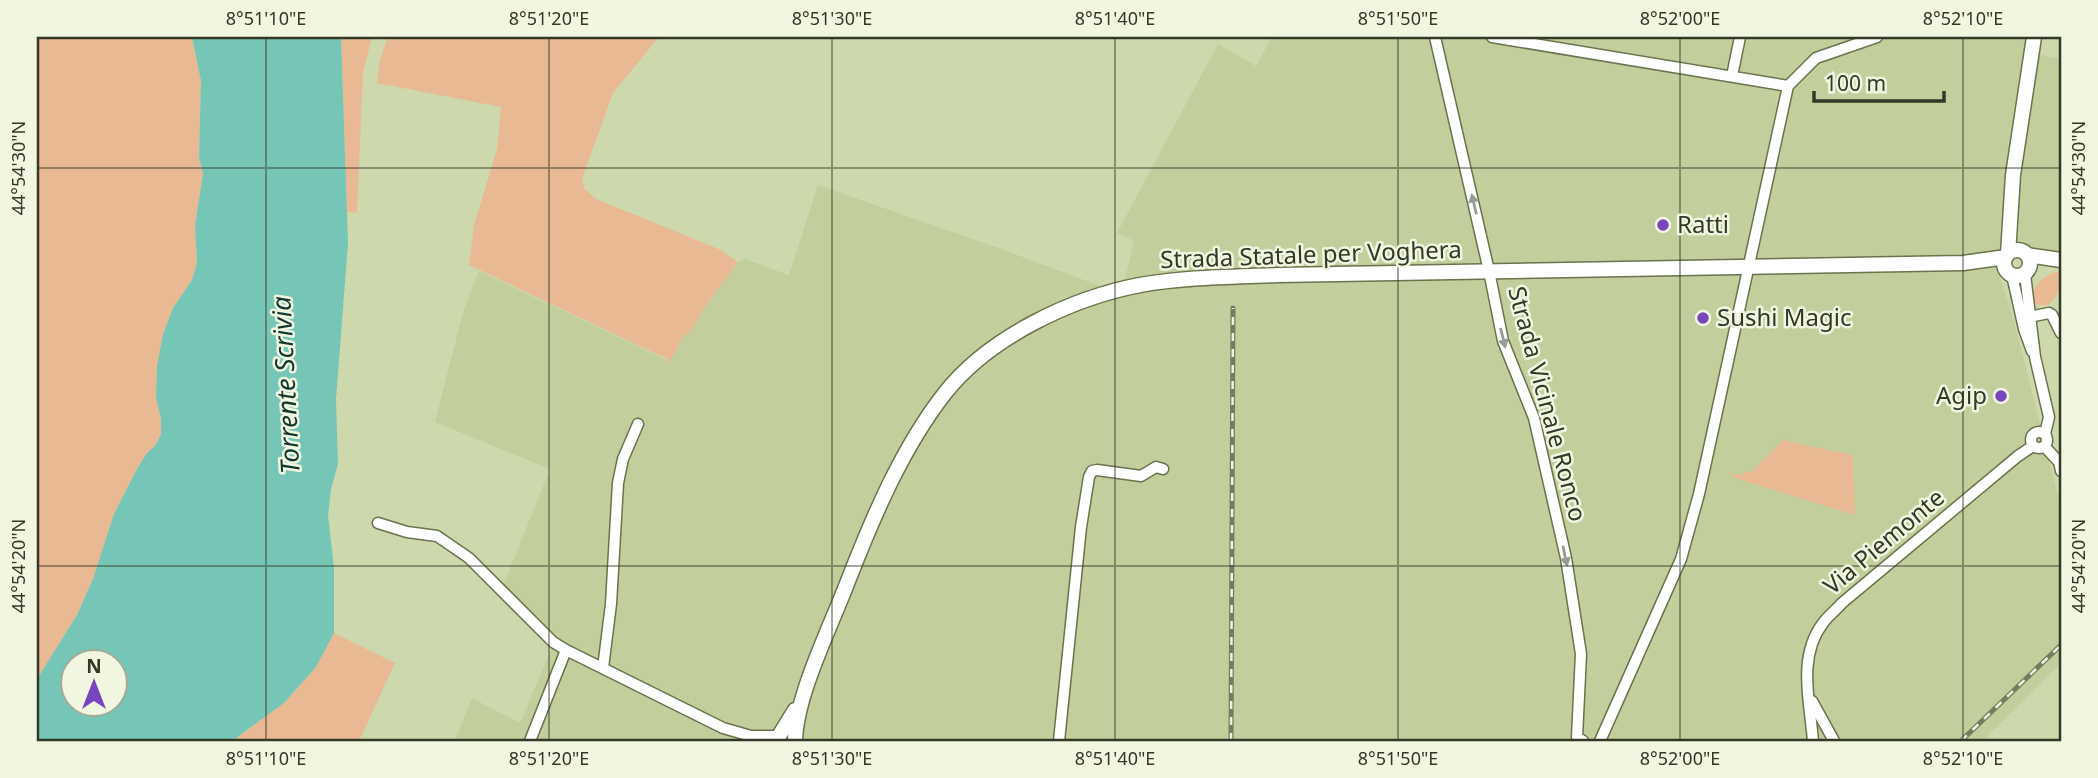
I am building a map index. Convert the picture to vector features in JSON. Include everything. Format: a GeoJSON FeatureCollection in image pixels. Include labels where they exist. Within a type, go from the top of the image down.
{"type":"FeatureCollection","features":[{"type":"Feature","properties":{"kind":"main road"},"geometry":{"type":"LineString","coordinates":[[2017,263],[2012,216],[2013,175],[2034,37]]}},
{"type":"Feature","properties":{"kind":"main road","name":"Strada Statale per Voghera"},"geometry":{"type":"LineString","coordinates":[[783,739],[796,724],[803,697],[861,548],[908,452],[946,392],[979,359],[1013,336],[1086,299],[1153,283],[1278,275],[2061,262]]}},
{"type":"Feature","properties":{"kind":"street","name":"Strada Vicinale Ronco"},"geometry":{"type":"LineString","coordinates":[[1434,37],[1503,341],[1534,418],[1566,558],[1581,654],[1577,737],[1583,741]]}},
{"type":"Feature","properties":{"kind":"street"},"geometry":{"type":"LineString","coordinates":[[1492,37],[1788,86]]}},
{"type":"Feature","properties":{"kind":"street"},"geometry":{"type":"LineString","coordinates":[[1732,76],[1740,37]]}},
{"type":"Feature","properties":{"kind":"street"},"geometry":{"type":"LineString","coordinates":[[1600,741],[1681,559],[1699,494],[1788,86],[1816,58],[1877,37]]}},
{"type":"Feature","properties":{"kind":"street"},"geometry":{"type":"LineString","coordinates":[[2017,263],[2026,317],[2049,417],[2045,434],[2048,440],[2039,447],[2059,462],[2061,471]]}},
{"type":"Feature","properties":{"kind":"street"},"geometry":{"type":"LineString","coordinates":[[2026,317],[2052,314],[2061,333]]}},
{"type":"Feature","properties":{"kind":"street"},"geometry":{"type":"LineString","coordinates":[[603,668],[611,604],[618,483],[623,459],[638,424]]}},
{"type":"Feature","properties":{"kind":"street","name":"Via Piemonte"},"geometry":{"type":"LineString","coordinates":[[1813,741],[1806,670],[1810,646],[1822,624],[1842,603],[2018,456],[2039,447]]}},
{"type":"Feature","properties":{"kind":"street"},"geometry":{"type":"LineString","coordinates":[[1059,741],[1081,527],[1089,477],[1092,471],[1097,470],[1140,476],[1146,475],[1152,469],[1163,469]]}},
{"type":"Feature","properties":{"kind":"street"},"geometry":{"type":"LineString","coordinates":[[378,523],[407,532],[438,536],[469,558],[553,642],[744,741]]}},
{"type":"Feature","properties":{"kind":"street"},"geometry":{"type":"LineString","coordinates":[[530,741],[566,650]]}},
{"type":"Feature","properties":{"kind":"street","name":"Via Piemonte"},"geometry":{"type":"LineString","coordinates":[[1810,696],[1834,741]]}},
{"type":"Feature","properties":{"kind":"street"},"geometry":{"type":"LineString","coordinates":[[723,728],[751,736],[783,739]]}},
{"type":"Feature","properties":{"kind":"shaded area"},"geometry":{"type":"Polygon","coordinates":[[[37,37],[192,37],[201,81],[199,157],[203,174],[195,225],[197,263],[192,280],[173,308],[163,334],[157,366],[156,398],[161,434],[137,469],[114,514],[93,579],[77,615],[37,679],[37,37]]]}},
{"type":"Feature","properties":{"kind":"shaded area"},"geometry":{"type":"Polygon","coordinates":[[[341,37],[372,37],[363,73],[357,213],[347,212],[341,37]]]}},
{"type":"Feature","properties":{"kind":"shaded area"},"geometry":{"type":"Polygon","coordinates":[[[388,37],[659,37],[613,93],[582,179],[584,188],[596,199],[721,250],[738,262],[706,305],[688,335],[685,334],[669,363],[667,359],[469,265],[474,225],[497,149],[501,107],[377,83],[380,59],[388,37]]]}},
{"type":"Feature","properties":{"kind":"shaded area"},"geometry":{"type":"Polygon","coordinates":[[[1272,37],[2043,37],[2040,55],[2061,59],[2061,250],[1991,252],[2009,304],[2061,508],[2061,664],[1982,741],[455,741],[472,698],[520,723],[552,647],[500,593],[550,469],[435,422],[463,312],[479,271],[668,362],[685,333],[688,335],[706,305],[738,262],[744,259],[789,275],[818,185],[1100,286],[1125,279],[1134,241],[1117,233],[1218,44],[1256,66],[1272,37]]]}},
{"type":"Feature","properties":{"kind":"shaded area"},"geometry":{"type":"Polygon","coordinates":[[[2061,270],[2060,286],[2054,299],[2046,306],[2035,304],[2034,291],[2039,282],[2061,270]]]}},
{"type":"Feature","properties":{"kind":"shaded area"},"geometry":{"type":"Polygon","coordinates":[[[1784,439],[1853,455],[1855,515],[1738,479],[1728,473],[1751,473],[1784,439]]]}},
{"type":"Feature","properties":{"kind":"shaded area"},"geometry":{"type":"Polygon","coordinates":[[[334,633],[395,663],[359,741],[232,741],[284,703],[316,667],[334,633]]]}},
{"type":"Feature","properties":{"kind":"water","name":"Torrente Scrivia"},"geometry":{"type":"Polygon","coordinates":[[[192,37],[341,37],[348,243],[336,399],[338,464],[328,515],[334,568],[334,633],[316,667],[284,703],[232,741],[37,741],[37,679],[77,615],[93,579],[114,514],[137,469],[161,434],[156,398],[157,366],[163,334],[173,308],[192,280],[197,263],[195,225],[203,174],[199,157],[201,81],[192,37]]]}},
{"type":"Feature","properties":{"kind":"railway"},"geometry":{"type":"LineString","coordinates":[[1231,741],[1233,308]]}},
{"type":"Feature","properties":{"kind":"railway"},"geometry":{"type":"LineString","coordinates":[[1961,741],[2061,645]]}},
{"type":"Feature","properties":{"kind":"place","name":"Ratti"},"geometry":{"type":"Point","coordinates":[1663,225]}},
{"type":"Feature","properties":{"kind":"place","name":"Sushi Magic"},"geometry":{"type":"Point","coordinates":[1703,318]}},
{"type":"Feature","properties":{"kind":"place","name":"Agip"},"geometry":{"type":"Point","coordinates":[2001,396]}}]}
